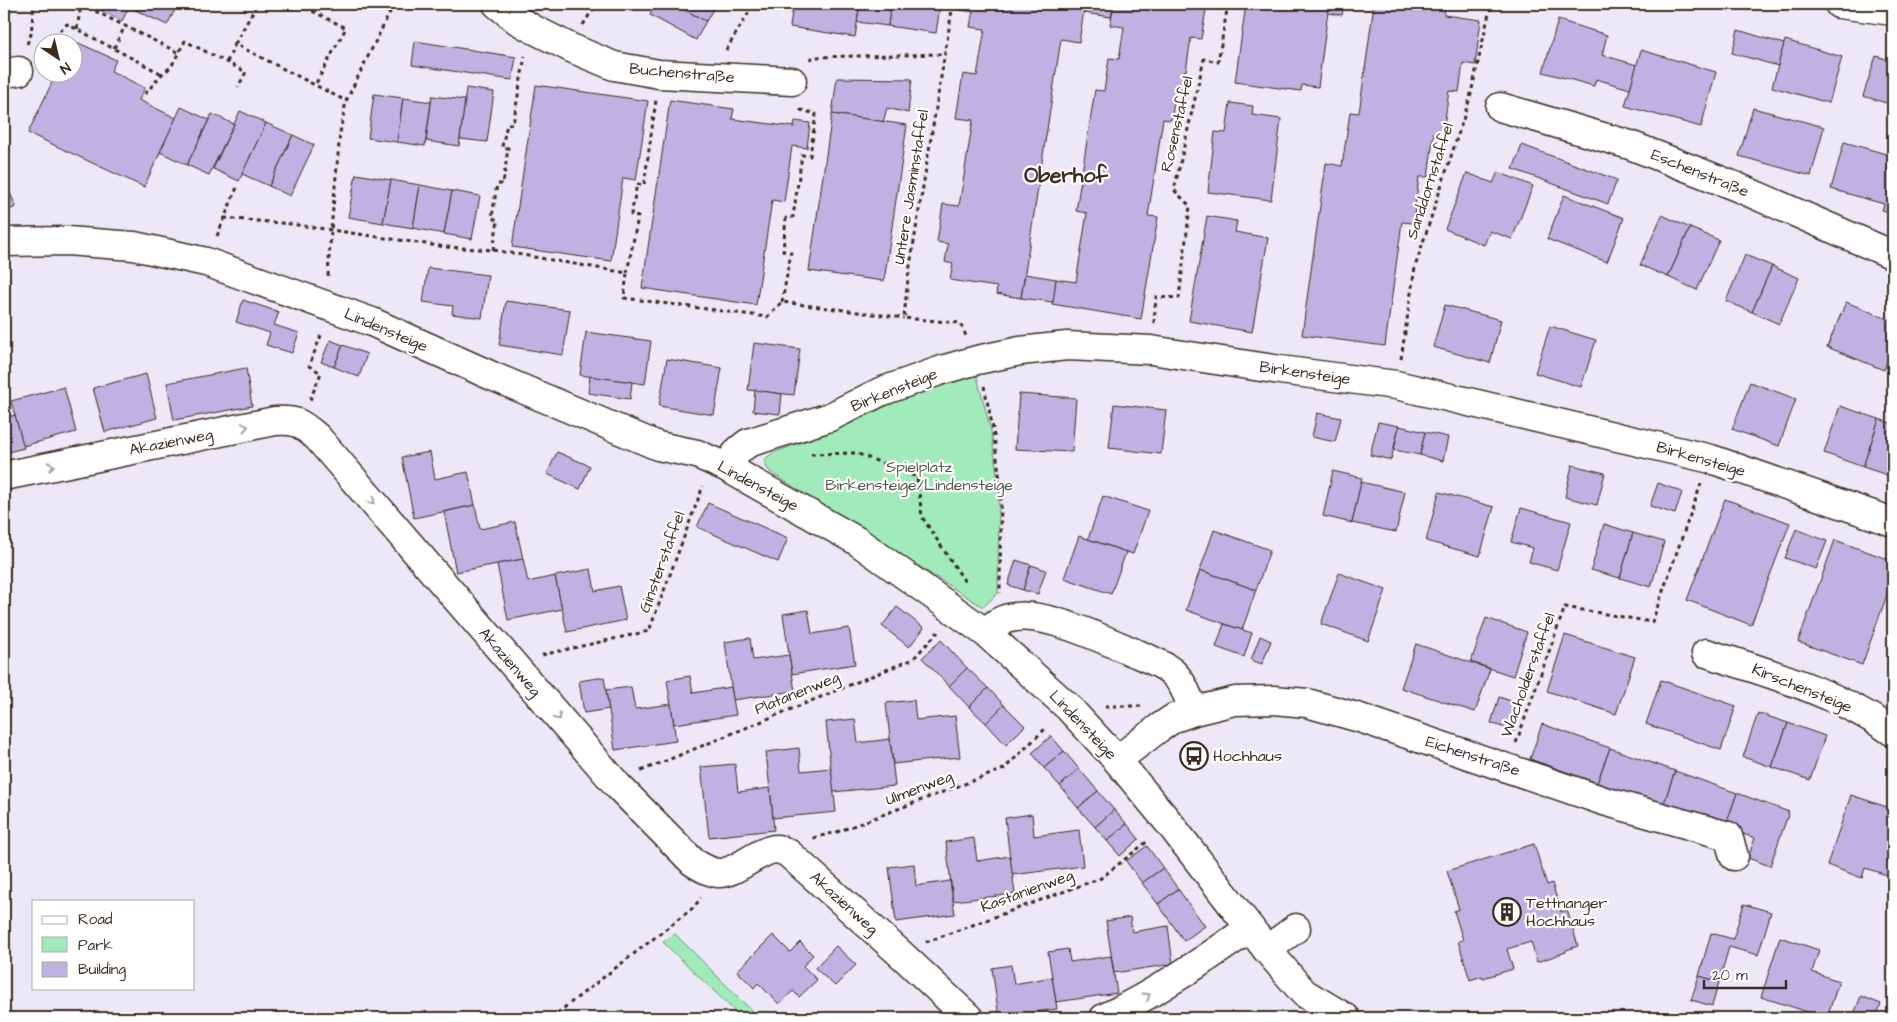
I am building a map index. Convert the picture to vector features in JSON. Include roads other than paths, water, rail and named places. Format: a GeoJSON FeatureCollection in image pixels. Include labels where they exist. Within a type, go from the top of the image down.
{"type":"FeatureCollection","features":[{"type":"Feature","properties":{"kind":"street","name":"Buchenstraße"},"geometry":{"type":"LineString","coordinates":[[497,4],[517,20],[533,29],[614,66],[659,74],[797,92]]}},
{"type":"Feature","properties":{"kind":"street"},"geometry":{"type":"LineString","coordinates":[[1839,4],[1893,11]]}},
{"type":"Feature","properties":{"kind":"street","name":"Eschenstraße"},"geometry":{"type":"LineString","coordinates":[[1500,107],[1630,145],[1737,187],[1893,255]]}},
{"type":"Feature","properties":{"kind":"street","name":"Lindensteige"},"geometry":{"type":"LineString","coordinates":[[4,242],[67,241],[134,246],[206,262],[372,322],[502,380],[658,446],[696,454],[726,466],[857,541],[986,633],[1072,712],[1118,760],[1267,950],[1304,993],[1346,1018]]}},
{"type":"Feature","properties":{"kind":"street","name":"Birkensteige"},"geometry":{"type":"LineString","coordinates":[[726,466],[739,450],[748,443],[830,417],[880,392],[977,360],[1020,351],[1067,346],[1151,350],[1280,370],[1396,385],[1711,459],[1893,522]]}},
{"type":"Feature","properties":{"kind":"street","name":"Akazienweg"},"geometry":{"type":"LineString","coordinates":[[4,476],[274,421],[290,420],[300,423],[317,436],[618,786],[693,862],[708,870],[720,873],[739,867],[755,857],[777,849],[788,853],[969,1018]]}},
{"type":"Feature","properties":{"kind":"street"},"geometry":{"type":"LineString","coordinates":[[986,633],[993,624],[1016,617],[1036,618],[1083,631],[1155,662],[1171,672],[1181,682],[1184,714]]}},
{"type":"Feature","properties":{"kind":"street","name":"Kirschensteige"},"geometry":{"type":"LineString","coordinates":[[1706,653],[1771,673],[1857,709],[1893,732]]}},
{"type":"Feature","properties":{"kind":"street","name":"Eichenstraße"},"geometry":{"type":"LineString","coordinates":[[1118,760],[1159,728],[1184,714],[1235,701],[1290,702],[1316,705],[1498,764],[1604,801],[1728,836],[1734,856]]}},
{"type":"Feature","properties":{"kind":"street"},"geometry":{"type":"LineString","coordinates":[[1104,1018],[1137,1003],[1203,962],[1250,928]]}},
{"type":"Feature","properties":{"kind":"street"},"geometry":{"type":"LineString","coordinates":[[1267,950],[1296,928]]}},
{"type":"Feature","properties":{"kind":"place","name":"Hochhaus"},"geometry":{"type":"Point","coordinates":[1194,756]}},
{"type":"Feature","properties":{"kind":"place","name":"Tettnanger Hochhaus"},"geometry":{"type":"Point","coordinates":[1507,912]}},
{"type":"Feature","properties":{"kind":"district","name":"Oberhof"},"geometry":{"type":"Point","coordinates":[1066,175]}},
{"type":"Feature","properties":{"kind":"park label","name":"Spielplatz Birkensteige/Lindensteige"},"geometry":{"type":"Point","coordinates":[919,476]}}]}
